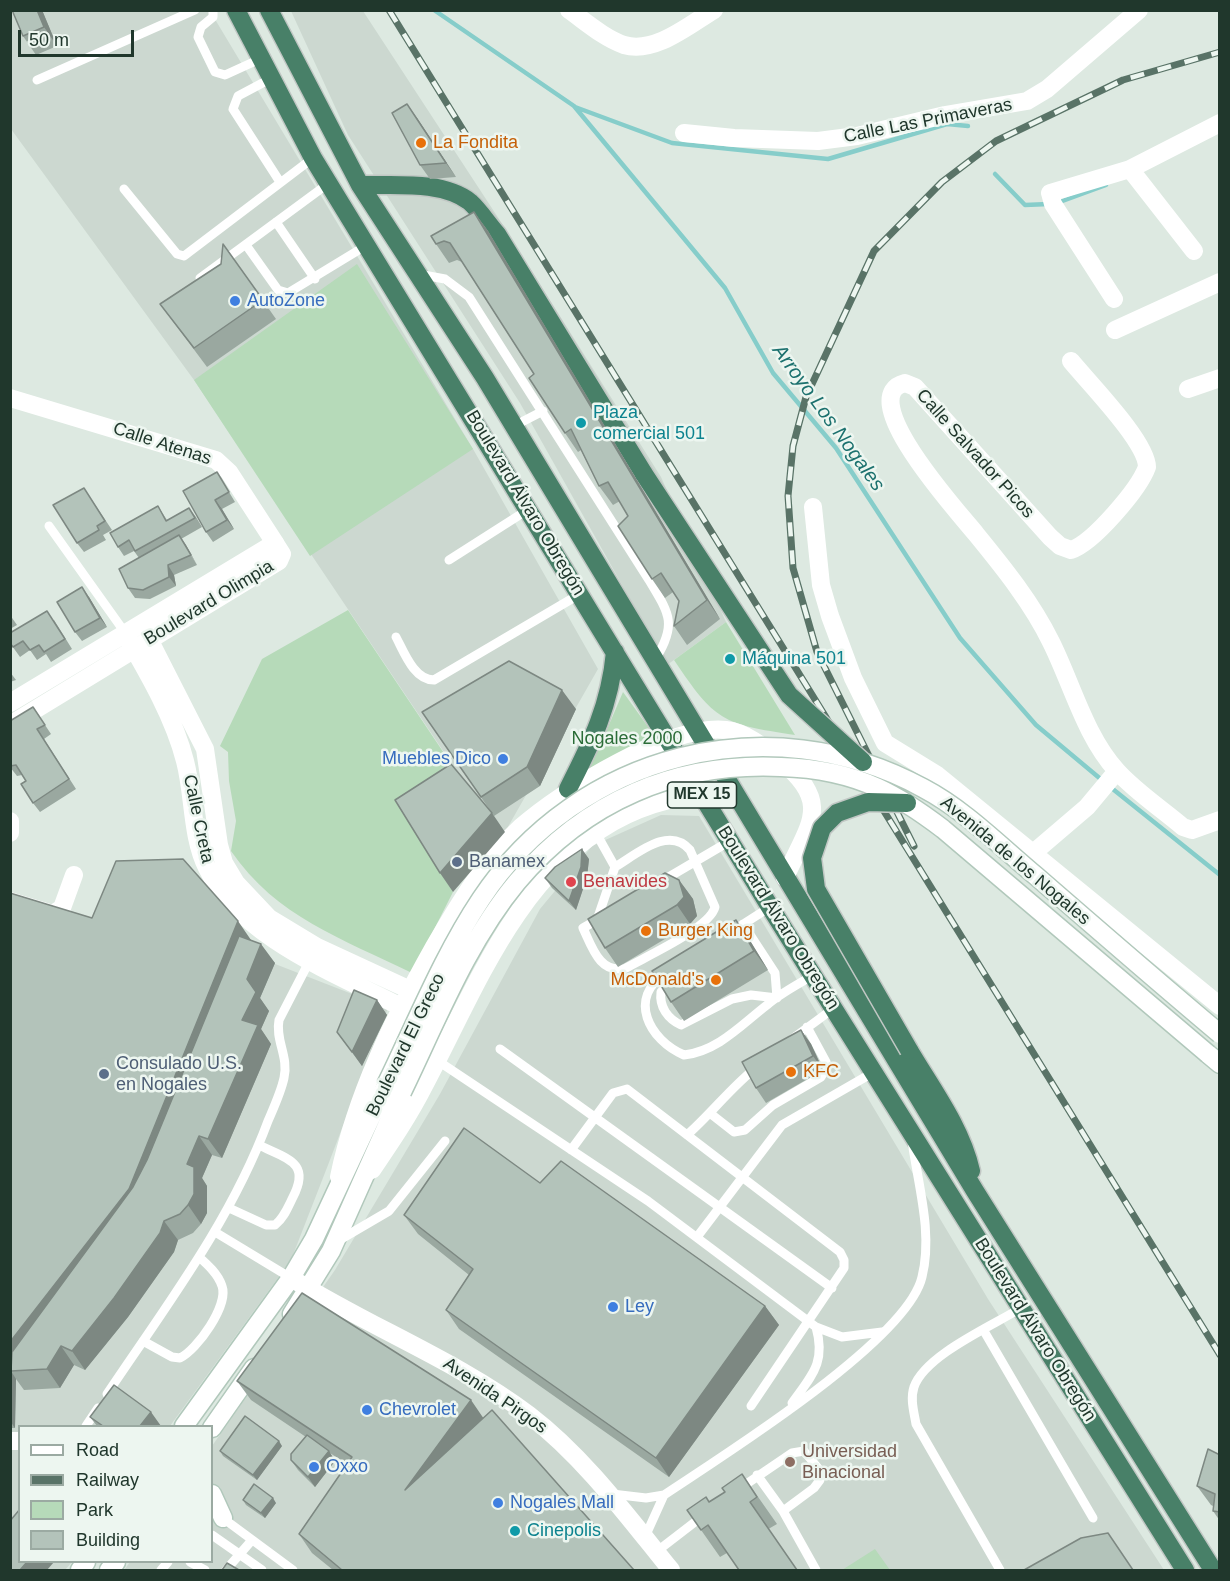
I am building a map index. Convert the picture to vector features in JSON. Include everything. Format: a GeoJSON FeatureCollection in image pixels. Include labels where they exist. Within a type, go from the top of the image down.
{"type":"FeatureCollection","features":[{"type":"Feature","properties":{"kind":"highway","name":"Boulevard Álvaro Obregón"},"geometry":{"type":"LineString","coordinates":[[236,10],[313,158],[770,907],[1185,1570]]}},
{"type":"Feature","properties":{"kind":"highway","name":"Boulevard Álvaro Obregón"},"geometry":{"type":"LineString","coordinates":[[269,10],[360,185],[514,426],[656,658],[731,789],[975,1191],[1213,1570]]}},
{"type":"Feature","properties":{"kind":"highway"},"geometry":{"type":"LineString","coordinates":[[360,185],[439,189],[459,195],[471,204],[497,234],[644,474],[782,685],[801,708],[863,762]]}},
{"type":"Feature","properties":{"kind":"highway"},"geometry":{"type":"LineString","coordinates":[[568,789],[602,718],[612,686],[615,652]]}},
{"type":"Feature","properties":{"kind":"highway"},"geometry":{"type":"LineString","coordinates":[[907,803],[868,802],[837,813],[822,828],[812,858],[816,888],[961,1140],[975,1191]]}},
{"type":"Feature","properties":{"kind":"street"},"geometry":{"type":"LineString","coordinates":[[568,10],[607,36],[625,45],[639,46],[650,45],[673,35],[714,10]]}},
{"type":"Feature","properties":{"kind":"street","name":"Calle Las Primaveras"},"geometry":{"type":"LineString","coordinates":[[684,133],[734,138],[818,141],[857,136],[945,115],[1027,101],[1047,89],[1139,10]]}},
{"type":"Feature","properties":{"kind":"street"},"geometry":{"type":"LineString","coordinates":[[1114,299],[1053,204],[1050,193],[1130,169],[1220,123]]}},
{"type":"Feature","properties":{"kind":"street"},"geometry":{"type":"LineString","coordinates":[[1130,169],[1194,250]]}},
{"type":"Feature","properties":{"kind":"street"},"geometry":{"type":"LineString","coordinates":[[1115,330],[1220,282]]}},
{"type":"Feature","properties":{"kind":"street","name":"Calle Salvador Picos"},"geometry":{"type":"LineString","coordinates":[[1071,361],[1135,438],[1145,455],[1147,467],[1129,498],[1081,546],[1071,550],[1060,546],[1050,537],[915,387],[900,384],[891,391],[889,400],[897,426],[915,457],[1022,595],[1050,640],[1097,741],[1117,771]]}},
{"type":"Feature","properties":{"kind":"street"},"geometry":{"type":"LineString","coordinates":[[1188,389],[1220,378]]}},
{"type":"Feature","properties":{"kind":"street","name":"Calle Atenas"},"geometry":{"type":"LineString","coordinates":[[10,398],[216,460],[229,472],[275,543]]}},
{"type":"Feature","properties":{"kind":"street"},"geometry":{"type":"LineString","coordinates":[[813,507],[821,585],[830,616],[853,678],[879,733],[891,748],[938,775],[1220,1006]]}},
{"type":"Feature","properties":{"kind":"street","name":"Boulevard Olimpia"},"geometry":{"type":"LineString","coordinates":[[10,703],[136,640],[281,560],[282,554],[275,543]]}},
{"type":"Feature","properties":{"kind":"street","name":"Boulevard Olimpia"},"geometry":{"type":"LineString","coordinates":[[10,724],[136,640]]}},
{"type":"Feature","properties":{"kind":"street","name":"Calle Creta"},"geometry":{"type":"LineString","coordinates":[[136,640],[191,718],[205,749],[219,845],[215,866]]}},
{"type":"Feature","properties":{"kind":"street","name":"Calle Creta"},"geometry":{"type":"LineString","coordinates":[[136,640],[173,727],[188,773],[195,824],[226,896],[248,920],[278,942],[410,990]]}},
{"type":"Feature","properties":{"kind":"street"},"geometry":{"type":"LineString","coordinates":[[173,727],[191,718]]}},
{"type":"Feature","properties":{"kind":"street"},"geometry":{"type":"LineString","coordinates":[[336,1193],[356,1111],[401,1007],[454,912],[492,858],[520,828],[568,789],[590,776],[669,741],[699,731],[737,732],[769,751],[805,784],[812,796],[813,814],[785,878]]}},
{"type":"Feature","properties":{"kind":"street","name":"Avenida de los Nogales"},"geometry":{"type":"LineString","coordinates":[[709,750],[766,747],[807,750],[863,762],[916,784],[951,806],[1220,1034]]}},
{"type":"Feature","properties":{"kind":"street","name":"Boulevard El Greco"},"geometry":{"type":"LineString","coordinates":[[282,1328],[309,1290],[334,1243],[358,1191],[394,1089],[481,899],[536,835],[570,808],[616,781],[654,764],[709,750]]}},
{"type":"Feature","properties":{"kind":"street","name":"Avenida de los Nogales"},"geometry":{"type":"LineString","coordinates":[[719,768],[757,766],[808,768],[851,778],[907,803],[943,829],[1214,1059]]}},
{"type":"Feature","properties":{"kind":"street","name":"Boulevard El Greco"},"geometry":{"type":"LineString","coordinates":[[185,1425],[291,1278],[336,1193],[482,934],[516,882],[550,846],[623,796],[657,782],[719,768]]}},
{"type":"Feature","properties":{"kind":"street"},"geometry":{"type":"LineString","coordinates":[[1032,854],[1087,807],[1117,771],[1183,827],[1192,830],[1220,820]]}},
{"type":"Feature","properties":{"kind":"street"},"geometry":{"type":"LineString","coordinates":[[358,1191],[400,1129],[515,916],[558,863],[614,821],[649,806],[678,797],[731,789]]}},
{"type":"Feature","properties":{"kind":"street"},"geometry":{"type":"LineString","coordinates":[[10,822],[10,833]]}},
{"type":"Feature","properties":{"kind":"street"},"geometry":{"type":"LineString","coordinates":[[187,872],[215,866]]}},
{"type":"Feature","properties":{"kind":"street"},"geometry":{"type":"LineString","coordinates":[[10,902],[53,914],[62,908],[74,875]]}},
{"type":"Feature","properties":{"kind":"street","name":"Calle Creta"},"geometry":{"type":"LineString","coordinates":[[313,953],[401,1007]]}},
{"type":"Feature","properties":{"kind":"street","name":"Avenida Pirgos"},"geometry":{"type":"LineString","coordinates":[[291,1278],[309,1290],[433,1354],[529,1415],[577,1460],[671,1570]]}},
{"type":"Feature","properties":{"kind":"street"},"geometry":{"type":"LineString","coordinates":[[213,1427],[261,1357]]}},
{"type":"Feature","properties":{"kind":"street"},"geometry":{"type":"LineString","coordinates":[[213,1498],[217,1514]]}},
{"type":"Feature","properties":{"kind":"lane"},"geometry":{"type":"LineString","coordinates":[[37,80],[195,10]]}},
{"type":"Feature","properties":{"kind":"lane"},"geometry":{"type":"LineString","coordinates":[[213,10],[213,17],[198,32],[200,42],[215,72],[225,75],[260,59]]}},
{"type":"Feature","properties":{"kind":"lane"},"geometry":{"type":"LineString","coordinates":[[270,79],[238,96],[233,109],[280,182]]}},
{"type":"Feature","properties":{"kind":"lane"},"geometry":{"type":"LineString","coordinates":[[124,189],[181,256],[192,253],[313,158]]}},
{"type":"Feature","properties":{"kind":"lane"},"geometry":{"type":"LineString","coordinates":[[193,283],[329,183]]}},
{"type":"Feature","properties":{"kind":"lane"},"geometry":{"type":"LineString","coordinates":[[276,222],[315,279]]}},
{"type":"Feature","properties":{"kind":"lane"},"geometry":{"type":"LineString","coordinates":[[246,244],[281,292],[294,291],[367,245]]}},
{"type":"Feature","properties":{"kind":"lane"},"geometry":{"type":"LineString","coordinates":[[417,274],[445,279],[469,297],[543,411],[667,612],[669,634],[656,658]]}},
{"type":"Feature","properties":{"kind":"lane"},"geometry":{"type":"LineString","coordinates":[[514,426],[543,411]]}},
{"type":"Feature","properties":{"kind":"lane"},"geometry":{"type":"LineString","coordinates":[[449,560],[529,509]]}},
{"type":"Feature","properties":{"kind":"lane"},"geometry":{"type":"LineString","coordinates":[[49,526],[136,640]]}},
{"type":"Feature","properties":{"kind":"lane"},"geometry":{"type":"LineString","coordinates":[[396,637],[417,672],[428,680],[434,680],[580,594]]}},
{"type":"Feature","properties":{"kind":"lane"},"geometry":{"type":"LineString","coordinates":[[596,833],[615,867]]}},
{"type":"Feature","properties":{"kind":"lane"},"geometry":{"type":"LineString","coordinates":[[597,920],[615,867],[660,842],[672,839],[685,844],[697,861],[715,907],[711,916],[698,926],[626,968],[615,970],[605,967],[583,928],[597,920],[616,909]]}},
{"type":"Feature","properties":{"kind":"lane"},"geometry":{"type":"LineString","coordinates":[[652,887],[730,841]]}},
{"type":"Feature","properties":{"kind":"lane"},"geometry":{"type":"LineString","coordinates":[[726,935],[770,907]]}},
{"type":"Feature","properties":{"kind":"lane"},"geometry":{"type":"LineString","coordinates":[[743,924],[775,973],[777,998]]}},
{"type":"Feature","properties":{"kind":"lane"},"geometry":{"type":"LineString","coordinates":[[87,1425],[229,1208],[259,1145],[284,1079],[285,1055],[278,1027],[279,1020],[313,953]]}},
{"type":"Feature","properties":{"kind":"lane"},"geometry":{"type":"LineString","coordinates":[[777,998],[751,994],[732,999],[681,1025],[672,1021],[663,1009],[660,997],[675,973],[657,978],[646,992],[644,1003],[646,1017],[663,1041],[674,1051],[684,1055],[699,1053],[719,1042],[777,998],[814,975]]}},
{"type":"Feature","properties":{"kind":"lane"},"geometry":{"type":"LineString","coordinates":[[788,1042],[834,1008]]}},
{"type":"Feature","properties":{"kind":"lane"},"geometry":{"type":"LineString","coordinates":[[711,1114],[734,1132],[745,1130],[773,1105],[822,1077],[827,1067],[826,1062],[807,1027]]}},
{"type":"Feature","properties":{"kind":"lane"},"geometry":{"type":"LineString","coordinates":[[500,1049],[832,1288]]}},
{"type":"Feature","properties":{"kind":"lane"},"geometry":{"type":"LineString","coordinates":[[687,1136],[711,1114],[741,1079],[769,1057]]}},
{"type":"Feature","properties":{"kind":"lane"},"geometry":{"type":"LineString","coordinates":[[438,1061],[648,1201],[812,1324],[850,1337],[885,1331]]}},
{"type":"Feature","properties":{"kind":"lane"},"geometry":{"type":"LineString","coordinates":[[697,1237],[741,1176],[782,1125],[874,1072]]}},
{"type":"Feature","properties":{"kind":"lane"},"geometry":{"type":"LineString","coordinates":[[571,1150],[613,1092],[624,1089],[840,1252],[845,1264],[812,1324],[751,1406]]}},
{"type":"Feature","properties":{"kind":"lane"},"geometry":{"type":"LineString","coordinates":[[606,1492],[634,1498],[664,1496],[835,1374],[885,1331],[913,1300],[922,1279],[927,1254],[910,1130]]}},
{"type":"Feature","properties":{"kind":"lane"},"geometry":{"type":"LineString","coordinates":[[334,1243],[389,1212],[445,1141]]}},
{"type":"Feature","properties":{"kind":"lane"},"geometry":{"type":"LineString","coordinates":[[229,1208],[266,1225],[275,1225],[284,1216],[301,1182],[300,1174],[294,1164],[259,1145]]}},
{"type":"Feature","properties":{"kind":"lane"},"geometry":{"type":"LineString","coordinates":[[214,1232],[291,1278]]}},
{"type":"Feature","properties":{"kind":"lane"},"geometry":{"type":"LineString","coordinates":[[143,1341],[172,1357],[180,1358],[195,1347],[220,1308],[224,1296],[218,1277],[199,1257]]}},
{"type":"Feature","properties":{"kind":"lane"},"geometry":{"type":"LineString","coordinates":[[1000,1570],[916,1424],[912,1404],[913,1390],[924,1370],[935,1360],[1021,1308]]}},
{"type":"Feature","properties":{"kind":"lane"},"geometry":{"type":"LineString","coordinates":[[787,1410],[819,1362],[821,1345],[812,1324]]}},
{"type":"Feature","properties":{"kind":"lane"},"geometry":{"type":"LineString","coordinates":[[984,1330],[1093,1518]]}},
{"type":"Feature","properties":{"kind":"lane"},"geometry":{"type":"LineString","coordinates":[[730,1495],[757,1475],[801,1449],[818,1468],[820,1476],[817,1485],[783,1511]]}},
{"type":"Feature","properties":{"kind":"lane"},"geometry":{"type":"LineString","coordinates":[[757,1475],[783,1511],[816,1570]]}},
{"type":"Feature","properties":{"kind":"lane"},"geometry":{"type":"LineString","coordinates":[[650,1545],[664,1496]]}},
{"type":"Feature","properties":{"kind":"lane"},"geometry":{"type":"LineString","coordinates":[[650,1545],[712,1509]]}},
{"type":"Feature","properties":{"kind":"lane"},"geometry":{"type":"LineString","coordinates":[[217,1514],[293,1570]]}},
{"type":"Feature","properties":{"kind":"lane"},"geometry":{"type":"LineString","coordinates":[[213,1536],[237,1557],[262,1570]]}},
{"type":"Feature","properties":{"kind":"lane"},"geometry":{"type":"LineString","coordinates":[[226,1570],[252,1540]]}},
{"type":"Feature","properties":{"kind":"lane"},"geometry":{"type":"LineString","coordinates":[[237,1557],[239,1570]]}},
{"type":"Feature","properties":{"kind":"shaded area"},"geometry":{"type":"Polygon","coordinates":[[[10,11],[210,11],[473,449],[598,669],[505,832],[453,892],[408,819],[464,782],[194,380],[11,129],[10,11]]]}},
{"type":"Feature","properties":{"kind":"shaded area"},"geometry":{"type":"Polygon","coordinates":[[[291,11],[363,11],[499,219],[661,477],[726,622],[667,665],[520,403],[348,135],[291,11]]]}},
{"type":"Feature","properties":{"kind":"shaded area"},"geometry":{"type":"Polygon","coordinates":[[[661,815],[699,816],[988,1299],[1164,1570],[124,1570],[129,1563],[213,1563],[213,1445],[335,1270],[440,1094],[540,909],[592,846],[661,815]]]}},
{"type":"Feature","properties":{"kind":"shaded area"},"geometry":{"type":"Polygon","coordinates":[[[252,955],[388,1008],[291,1260],[171,1425],[18,1425],[18,1563],[71,1563],[65,1570],[11,1570],[10,1428],[15,1427],[16,1371],[252,955]]]}},
{"type":"Feature","properties":{"kind":"green space"},"geometry":{"type":"Polygon","coordinates":[[[357,264],[473,449],[310,556],[194,380],[357,264]]]}},
{"type":"Feature","properties":{"kind":"green space"},"geometry":{"type":"Polygon","coordinates":[[[348,610],[464,783],[408,819],[453,892],[412,973],[336,937],[290,910],[249,874],[231,851],[236,821],[229,781],[228,752],[220,746],[262,659],[348,610]]]}},
{"type":"Feature","properties":{"kind":"green space"},"geometry":{"type":"Polygon","coordinates":[[[726,622],[795,735],[735,723],[722,716],[700,696],[674,660],[726,622]]]}},
{"type":"Feature","properties":{"kind":"green space","name":"Nogales 2000"},"geometry":{"type":"Polygon","coordinates":[[[623,692],[664,749],[578,785],[602,741],[623,692]]]}},
{"type":"Feature","properties":{"kind":"green space"},"geometry":{"type":"Polygon","coordinates":[[[875,1549],[890,1570],[842,1570],[875,1549]]]}},
{"type":"Feature","properties":{"kind":"building"},"geometry":{"type":"Polygon","coordinates":[[[12,10],[37,10],[44,27],[23,36],[12,10]]]}},
{"type":"Feature","properties":{"kind":"building","name":"La Fondita"},"geometry":{"type":"Polygon","coordinates":[[[407,104],[446,163],[420,165],[392,113],[407,104]]]}},
{"type":"Feature","properties":{"kind":"building","name":"Plaza comercial 501"},"geometry":{"type":"Polygon","coordinates":[[[474,212],[707,600],[674,626],[679,601],[661,573],[652,579],[618,526],[628,516],[608,482],[599,486],[571,429],[565,433],[529,378],[534,374],[450,243],[444,241],[436,244],[431,236],[474,212]]]}},
{"type":"Feature","properties":{"kind":"building"},"geometry":{"type":"Polygon","coordinates":[[[223,244],[263,300],[194,348],[160,304],[221,264],[223,244]]]}},
{"type":"Feature","properties":{"kind":"building"},"geometry":{"type":"Polygon","coordinates":[[[217,472],[229,492],[215,500],[227,520],[206,532],[183,491],[217,472]]]}},
{"type":"Feature","properties":{"kind":"building"},"geometry":{"type":"Polygon","coordinates":[[[84,488],[105,521],[97,526],[99,530],[77,543],[53,505],[84,488]]]}},
{"type":"Feature","properties":{"kind":"building"},"geometry":{"type":"Polygon","coordinates":[[[158,506],[166,521],[189,508],[195,518],[135,551],[129,540],[118,547],[110,533],[158,506]]]}},
{"type":"Feature","properties":{"kind":"building"},"geometry":{"type":"Polygon","coordinates":[[[179,535],[191,555],[168,565],[169,577],[143,590],[128,588],[119,569],[179,535]]]}},
{"type":"Feature","properties":{"kind":"building"},"geometry":{"type":"Polygon","coordinates":[[[82,587],[100,618],[75,632],[57,602],[82,587]]]}},
{"type":"Feature","properties":{"kind":"building"},"geometry":{"type":"Polygon","coordinates":[[[47,611],[65,639],[44,652],[39,645],[30,650],[23,641],[13,647],[10,643],[10,633],[47,611]]]}},
{"type":"Feature","properties":{"kind":"building","name":"Muebles Dico"},"geometry":{"type":"Polygon","coordinates":[[[509,661],[562,690],[527,767],[481,797],[422,712],[509,661]]]}},
{"type":"Feature","properties":{"kind":"building"},"geometry":{"type":"Polygon","coordinates":[[[33,707],[45,725],[37,729],[69,779],[33,803],[21,784],[26,781],[16,765],[10,766],[10,721],[33,707]]]}},
{"type":"Feature","properties":{"kind":"building","name":"Banamex"},"geometry":{"type":"Polygon","coordinates":[[[451,764],[492,813],[440,873],[395,800],[451,764]]]}},
{"type":"Feature","properties":{"kind":"building"},"geometry":{"type":"Polygon","coordinates":[[[582,849],[581,867],[569,901],[545,878],[555,867],[582,849]]]}},
{"type":"Feature","properties":{"kind":"building","name":"Consulado U.S. en Nogales"},"geometry":{"type":"Polygon","coordinates":[[[183,859],[238,921],[129,1189],[10,1342],[10,893],[92,918],[116,861],[183,859]]]}},
{"type":"Feature","properties":{"kind":"building"},"geometry":{"type":"Polygon","coordinates":[[[665,873],[679,880],[684,897],[677,905],[605,948],[588,919],[665,873]]]}},
{"type":"Feature","properties":{"kind":"building"},"geometry":{"type":"Polygon","coordinates":[[[736,920],[754,951],[671,1002],[652,971],[736,920]]]}},
{"type":"Feature","properties":{"kind":"building"},"geometry":{"type":"Polygon","coordinates":[[[239,936],[261,944],[247,979],[256,992],[242,1020],[258,1025],[208,1139],[199,1136],[187,1164],[194,1167],[194,1194],[180,1214],[164,1221],[160,1233],[114,1298],[72,1351],[61,1346],[47,1369],[11,1371],[12,1352],[133,1187],[147,1160],[239,936]]]}},
{"type":"Feature","properties":{"kind":"building"},"geometry":{"type":"Polygon","coordinates":[[[354,990],[377,1000],[352,1052],[337,1032],[354,990]]]}},
{"type":"Feature","properties":{"kind":"building"},"geometry":{"type":"Polygon","coordinates":[[[801,1030],[813,1056],[756,1088],[742,1062],[801,1030]]]}},
{"type":"Feature","properties":{"kind":"building","name":"Ley"},"geometry":{"type":"Polygon","coordinates":[[[464,1128],[540,1183],[561,1161],[765,1306],[656,1458],[446,1310],[473,1269],[404,1215],[464,1128]]]}},
{"type":"Feature","properties":{"kind":"building"},"geometry":{"type":"Polygon","coordinates":[[[302,1293],[471,1400],[405,1490],[492,1410],[634,1570],[342,1570],[299,1534],[352,1457],[237,1381],[302,1293]]]}},
{"type":"Feature","properties":{"kind":"building"},"geometry":{"type":"Polygon","coordinates":[[[114,1385],[151,1412],[141,1425],[102,1425],[90,1417],[114,1385]]]}},
{"type":"Feature","properties":{"kind":"building"},"geometry":{"type":"Polygon","coordinates":[[[245,1416],[279,1441],[253,1475],[220,1451],[245,1416]]]}},
{"type":"Feature","properties":{"kind":"building"},"geometry":{"type":"Polygon","coordinates":[[[307,1435],[329,1451],[308,1477],[291,1460],[291,1454],[307,1435]]]}},
{"type":"Feature","properties":{"kind":"building"},"geometry":{"type":"Polygon","coordinates":[[[1208,1449],[1220,1455],[1220,1512],[1213,1511],[1215,1494],[1197,1486],[1208,1449]]]}},
{"type":"Feature","properties":{"kind":"building"},"geometry":{"type":"Polygon","coordinates":[[[742,1474],[757,1497],[750,1502],[797,1570],[739,1570],[708,1525],[701,1530],[687,1510],[706,1497],[709,1502],[725,1492],[722,1488],[742,1474]]]}},
{"type":"Feature","properties":{"kind":"building"},"geometry":{"type":"Polygon","coordinates":[[[254,1484],[273,1498],[261,1513],[243,1500],[254,1484]]]}},
{"type":"Feature","properties":{"kind":"building"},"geometry":{"type":"Polygon","coordinates":[[[18,1511],[18,1563],[26,1563],[20,1570],[10,1570],[10,1521],[18,1511]]]}},
{"type":"Feature","properties":{"kind":"building"},"geometry":{"type":"Polygon","coordinates":[[[1108,1533],[1133,1570],[1024,1570],[1081,1538],[1108,1533]]]}},
{"type":"Feature","properties":{"kind":"building"},"geometry":{"type":"Polygon","coordinates":[[[227,1563],[239,1570],[222,1570],[227,1563]]]}},
{"type":"Feature","properties":{"kind":"waterway","name":"Arroyo Los Nogales"},"geometry":{"type":"LineString","coordinates":[[434,10],[574,106],[725,288],[773,373],[836,448],[960,638],[1036,725],[1103,781]]}},
{"type":"Feature","properties":{"kind":"waterway"},"geometry":{"type":"LineString","coordinates":[[575,107],[672,143],[828,159],[947,124],[968,126]]}},
{"type":"Feature","properties":{"kind":"waterway"},"geometry":{"type":"LineString","coordinates":[[995,174],[1025,205],[1049,204]]}},
{"type":"Feature","properties":{"kind":"waterway"},"geometry":{"type":"LineString","coordinates":[[1057,203],[1106,185]]}},
{"type":"Feature","properties":{"kind":"waterway","name":"Arroyo Los Nogales"},"geometry":{"type":"LineString","coordinates":[[1109,786],[1220,875]]}},
{"type":"Feature","properties":{"kind":"railway"},"geometry":{"type":"LineString","coordinates":[[389,10],[1220,1355]]}},
{"type":"Feature","properties":{"kind":"railway"},"geometry":{"type":"LineString","coordinates":[[914,846],[817,652],[793,568],[788,496],[793,446],[806,397],[874,251],[942,182],[996,141],[1123,80],[1220,52]]}},
{"type":"Feature","properties":{"kind":"place","name":"La Fondita"},"geometry":{"type":"Point","coordinates":[421,143]}},
{"type":"Feature","properties":{"kind":"place","name":"AutoZone"},"geometry":{"type":"Point","coordinates":[235,301]}},
{"type":"Feature","properties":{"kind":"place","name":"Plaza comercial 501"},"geometry":{"type":"Point","coordinates":[581,423]}},
{"type":"Feature","properties":{"kind":"place","name":"Máquina 501"},"geometry":{"type":"Point","coordinates":[730,659]}},
{"type":"Feature","properties":{"kind":"place","name":"Muebles Dico"},"geometry":{"type":"Point","coordinates":[503,759]}},
{"type":"Feature","properties":{"kind":"place","name":"Banamex"},"geometry":{"type":"Point","coordinates":[457,862]}},
{"type":"Feature","properties":{"kind":"place","name":"Benavides"},"geometry":{"type":"Point","coordinates":[571,882]}},
{"type":"Feature","properties":{"kind":"place","name":"Burger King"},"geometry":{"type":"Point","coordinates":[646,931]}},
{"type":"Feature","properties":{"kind":"place","name":"McDonald's"},"geometry":{"type":"Point","coordinates":[716,980]}},
{"type":"Feature","properties":{"kind":"place","name":"KFC"},"geometry":{"type":"Point","coordinates":[791,1072]}},
{"type":"Feature","properties":{"kind":"place","name":"Consulado U.S. en Nogales"},"geometry":{"type":"Point","coordinates":[104,1074]}},
{"type":"Feature","properties":{"kind":"place","name":"Ley"},"geometry":{"type":"Point","coordinates":[613,1307]}},
{"type":"Feature","properties":{"kind":"place","name":"Chevrolet"},"geometry":{"type":"Point","coordinates":[367,1410]}},
{"type":"Feature","properties":{"kind":"place","name":"Universidad Binacional"},"geometry":{"type":"Point","coordinates":[790,1462]}},
{"type":"Feature","properties":{"kind":"place","name":"Oxxo"},"geometry":{"type":"Point","coordinates":[314,1467]}},
{"type":"Feature","properties":{"kind":"place","name":"Nogales Mall"},"geometry":{"type":"Point","coordinates":[498,1503]}},
{"type":"Feature","properties":{"kind":"place","name":"Cinepolis"},"geometry":{"type":"Point","coordinates":[515,1531]}}]}
